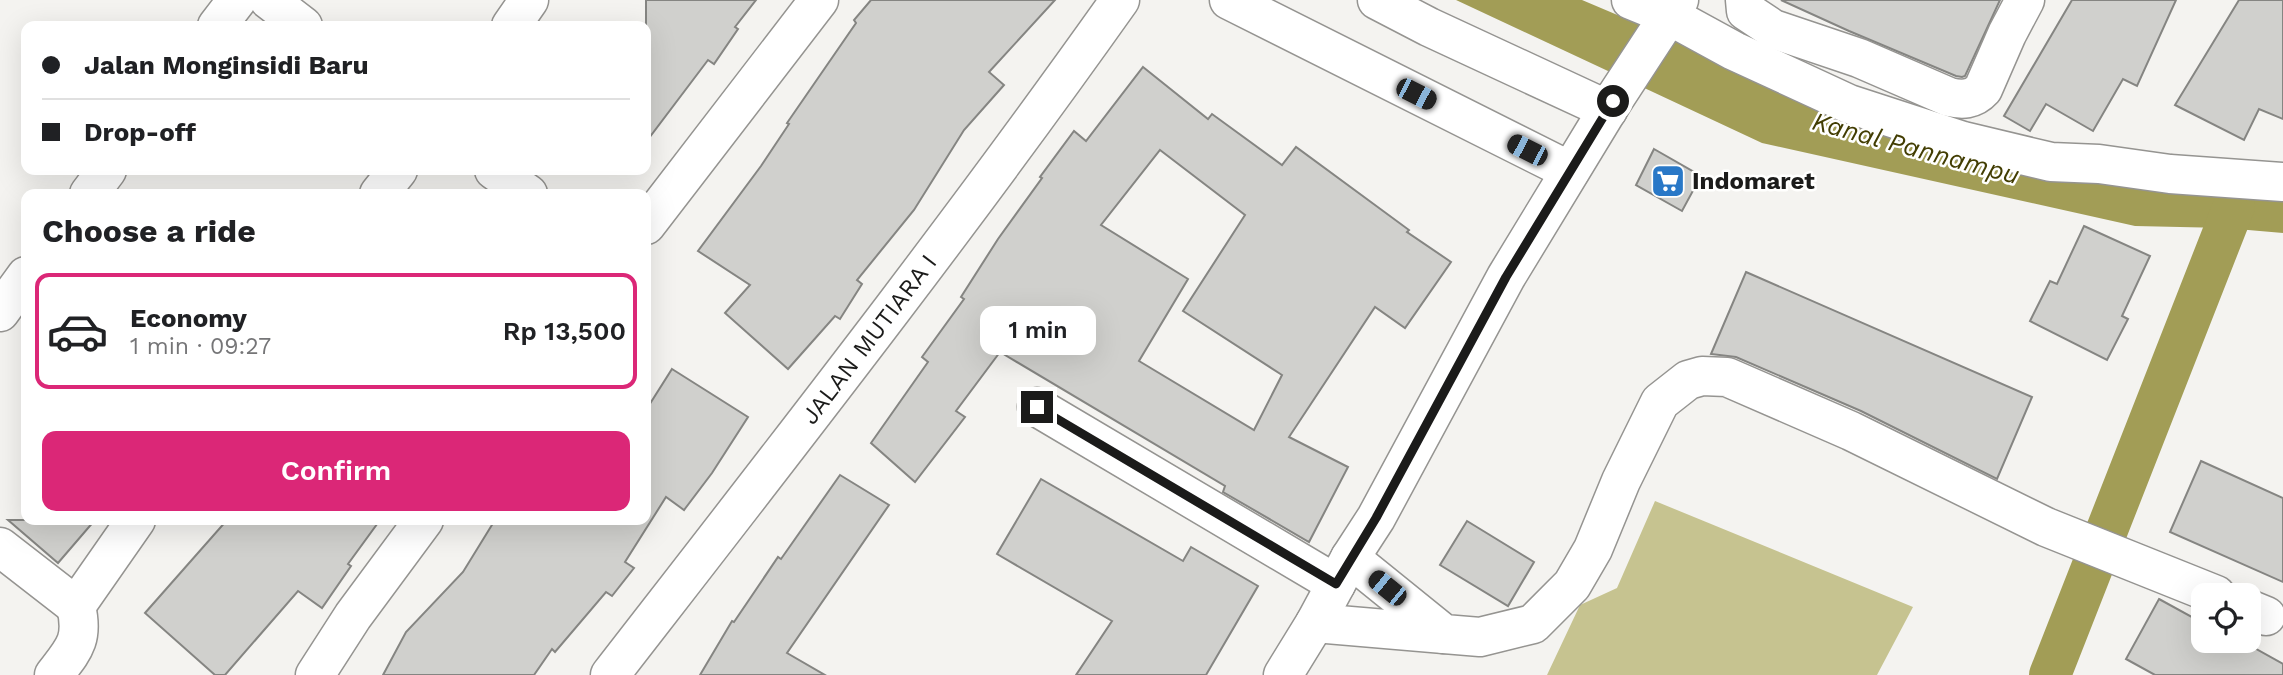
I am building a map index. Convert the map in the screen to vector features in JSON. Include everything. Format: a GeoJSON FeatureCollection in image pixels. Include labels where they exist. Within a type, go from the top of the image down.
{"type":"FeatureCollection","features":[{"type":"Feature","properties":{"kind":"street"},"geometry":{"type":"LineString","coordinates":[[221,21],[237,0]]}},
{"type":"Feature","properties":{"kind":"street"},"geometry":{"type":"LineString","coordinates":[[269,0],[296,21]]}},
{"type":"Feature","properties":{"kind":"street"},"geometry":{"type":"LineString","coordinates":[[515,21],[530,0]]}},
{"type":"Feature","properties":{"kind":"street"},"geometry":{"type":"LineString","coordinates":[[651,218],[819,0]]}},
{"type":"Feature","properties":{"kind":"street","name":"JALAN MUTIARA I"},"geometry":{"type":"LineString","coordinates":[[610,675],[881,325],[1120,0]]}},
{"type":"Feature","properties":{"kind":"street"},"geometry":{"type":"LineString","coordinates":[[1229,0],[1570,171]]}},
{"type":"Feature","properties":{"kind":"street"},"geometry":{"type":"LineString","coordinates":[[1377,0],[1429,27],[1611,106]]}},
{"type":"Feature","properties":{"kind":"street"},"geometry":{"type":"LineString","coordinates":[[1631,0],[1671,14],[1734,51],[1849,104],[1963,141],[2051,162],[2099,164],[2183,175],[2283,182]]}},
{"type":"Feature","properties":{"kind":"street"},"geometry":{"type":"LineString","coordinates":[[1745,0],[1746,10],[1773,29],[1859,58],[1949,97],[1962,100],[1979,94],[1983,89],[2025,0]]}},
{"type":"Feature","properties":{"kind":"street"},"geometry":{"type":"LineString","coordinates":[[1283,675],[1376,518],[1506,277],[1570,171],[1671,14]]}},
{"type":"Feature","properties":{"kind":"street"},"geometry":{"type":"LineString","coordinates":[[383,189],[394,175]]}},
{"type":"Feature","properties":{"kind":"street"},"geometry":{"type":"LineString","coordinates":[[501,175],[521,189]]}},
{"type":"Feature","properties":{"kind":"street"},"geometry":{"type":"LineString","coordinates":[[0,312],[21,283]]}},
{"type":"Feature","properties":{"kind":"street"},"geometry":{"type":"LineString","coordinates":[[1315,623],[1480,637],[1533,624],[1572,585],[1592,550],[1621,481],[1660,402],[1688,380],[1702,376],[1727,377],[1839,425],[2046,527],[2191,585]]}},
{"type":"Feature","properties":{"kind":"street"},"geometry":{"type":"LineString","coordinates":[[1037,407],[1343,571],[1444,634]]}},
{"type":"Feature","properties":{"kind":"street"},"geometry":{"type":"LineString","coordinates":[[76,606],[133,525]]}},
{"type":"Feature","properties":{"kind":"street"},"geometry":{"type":"LineString","coordinates":[[315,675],[360,607],[420,525]]}},
{"type":"Feature","properties":{"kind":"street"},"geometry":{"type":"LineString","coordinates":[[0,547],[76,606],[80,624],[76,646],[54,675]]}},
{"type":"Feature","properties":{"kind":"shaded area"},"geometry":{"type":"Polygon","coordinates":[[[1655,501],[1913,607],[1877,675],[1547,675],[1580,605],[1617,588],[1655,501]]]}},
{"type":"Feature","properties":{"kind":"water","name":"Kanal Pannampu"},"geometry":{"type":"Polygon","coordinates":[[[1456,0],[1582,0],[1837,108],[2283,187],[2283,233],[2225,228],[2135,226],[1762,143],[1456,0]]]}},
{"type":"Feature","properties":{"kind":"building"},"geometry":{"type":"Polygon","coordinates":[[[646,0],[756,0],[735,27],[738,29],[714,64],[708,60],[651,135],[651,21],[646,21],[646,0]]]}},
{"type":"Feature","properties":{"kind":"building"},"geometry":{"type":"Polygon","coordinates":[[[871,0],[1055,0],[989,72],[1004,85],[964,130],[914,210],[857,280],[862,284],[840,319],[835,316],[788,369],[725,313],[750,285],[698,251],[761,166],[789,124],[787,123],[856,23],[854,20],[871,0]]]}},
{"type":"Feature","properties":{"kind":"building"},"geometry":{"type":"Polygon","coordinates":[[[1781,0],[2000,0],[1965,76],[1962,77],[1781,0]]]}},
{"type":"Feature","properties":{"kind":"building"},"geometry":{"type":"Polygon","coordinates":[[[2072,0],[2176,0],[2137,86],[2123,79],[2093,131],[2046,104],[2030,131],[2004,116],[2072,0]]]}},
{"type":"Feature","properties":{"kind":"building"},"geometry":{"type":"Polygon","coordinates":[[[2239,0],[2283,0],[2283,119],[2259,109],[2244,140],[2175,105],[2239,0]]]}},
{"type":"Feature","properties":{"kind":"building"},"geometry":{"type":"Polygon","coordinates":[[[1143,67],[1208,119],[1212,114],[1282,165],[1296,147],[1409,230],[1407,232],[1451,262],[1405,328],[1375,307],[1289,437],[1348,467],[1309,542],[1223,492],[1225,486],[1000,352],[956,411],[965,417],[915,482],[871,443],[928,362],[922,357],[964,299],[961,297],[1042,178],[1040,177],[1074,131],[1086,141],[1143,67]],[[1160,150],[1101,225],[1188,279],[1139,361],[1254,430],[1282,375],[1183,311],[1245,215],[1160,150]]]}},
{"type":"Feature","properties":{"kind":"building","name":"Indomaret"},"geometry":{"type":"Polygon","coordinates":[[[1654,149],[1701,176],[1682,211],[1636,185],[1654,149]]]}},
{"type":"Feature","properties":{"kind":"building"},"geometry":{"type":"Polygon","coordinates":[[[2084,226],[2150,256],[2122,316],[2128,319],[2107,360],[2030,321],[2050,281],[2057,284],[2084,226]]]}},
{"type":"Feature","properties":{"kind":"building"},"geometry":{"type":"Polygon","coordinates":[[[1746,272],[2032,397],[1997,479],[1861,411],[1736,357],[1711,354],[1746,272]]]}},
{"type":"Feature","properties":{"kind":"building"},"geometry":{"type":"Polygon","coordinates":[[[672,369],[748,417],[684,510],[666,497],[651,521],[651,402],[672,369]]]}},
{"type":"Feature","properties":{"kind":"building"},"geometry":{"type":"Polygon","coordinates":[[[2201,461],[2283,498],[2283,582],[2170,532],[2201,461]]]}},
{"type":"Feature","properties":{"kind":"building"},"geometry":{"type":"Polygon","coordinates":[[[840,475],[889,505],[787,653],[825,675],[700,675],[732,621],[734,622],[778,557],[781,559],[840,475]]]}},
{"type":"Feature","properties":{"kind":"building"},"geometry":{"type":"Polygon","coordinates":[[[1041,479],[1183,561],[1191,547],[1258,586],[1206,675],[1076,675],[1112,621],[997,554],[1041,479]]]}},
{"type":"Feature","properties":{"kind":"building"},"geometry":{"type":"Polygon","coordinates":[[[8,520],[21,520],[21,525],[91,525],[58,563],[8,520]]]}},
{"type":"Feature","properties":{"kind":"building"},"geometry":{"type":"Polygon","coordinates":[[[1467,521],[1534,562],[1508,606],[1440,565],[1467,521]]]}},
{"type":"Feature","properties":{"kind":"building"},"geometry":{"type":"Polygon","coordinates":[[[223,525],[376,525],[348,564],[351,566],[322,608],[298,591],[225,675],[215,675],[145,613],[223,525]]]}},
{"type":"Feature","properties":{"kind":"building"},"geometry":{"type":"Polygon","coordinates":[[[492,525],[648,525],[625,562],[634,568],[612,596],[606,592],[555,652],[552,649],[534,675],[383,675],[406,632],[463,572],[492,525]]]}},
{"type":"Feature","properties":{"kind":"building"},"geometry":{"type":"Polygon","coordinates":[[[2159,599],[2191,616],[2191,653],[2261,652],[2283,664],[2283,675],[2155,675],[2126,659],[2159,599]]]}},
{"type":"Feature","properties":{"kind":"waterway"},"geometry":{"type":"LineString","coordinates":[[2050,675],[2234,206]]}},
{"type":"Feature","properties":{"kind":"place","name":"Indomaret"},"geometry":{"type":"Point","coordinates":[1668,181]}},
{"type":"Feature","properties":{"kind":"route"},"geometry":{"type":"LineString","coordinates":[[1037,407],[1336,584],[1376,518],[1506,277],[1613,101]]}}]}
